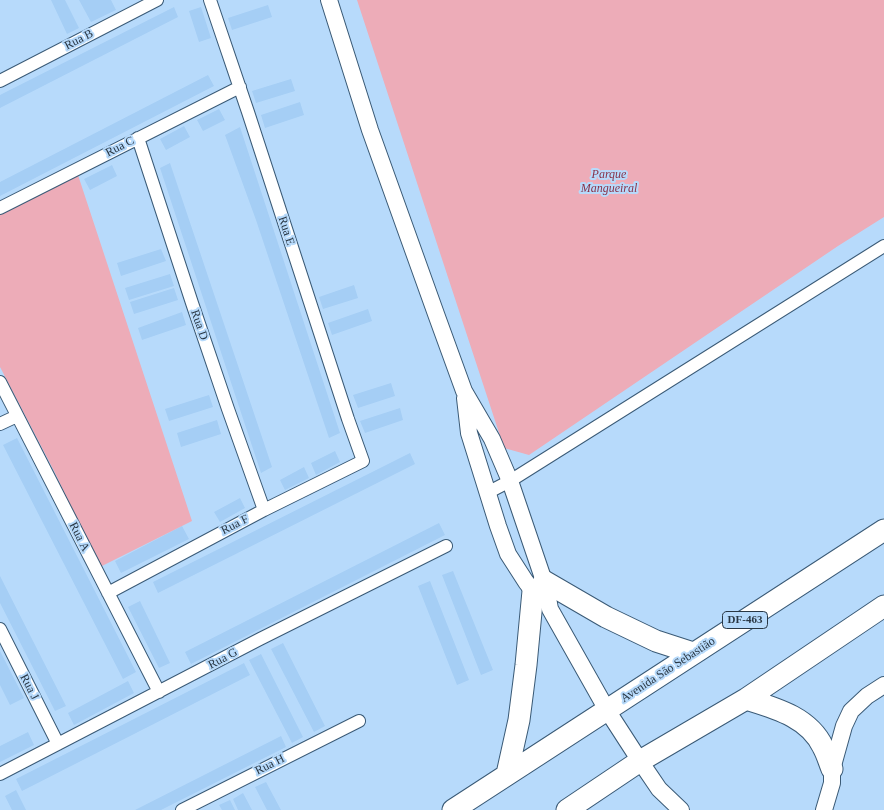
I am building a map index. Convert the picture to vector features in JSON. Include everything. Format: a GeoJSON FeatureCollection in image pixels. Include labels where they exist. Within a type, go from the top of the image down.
{"type":"FeatureCollection","features":[{"type":"Feature","properties":{"kind":"main road","name":"Avenida São Sebastião"},"geometry":{"type":"LineString","coordinates":[[453,810],[884,530]]}},
{"type":"Feature","properties":{"kind":"main road"},"geometry":{"type":"LineString","coordinates":[[507,774],[519,720],[538,586],[656,641],[693,653]]}},
{"type":"Feature","properties":{"kind":"main road"},"geometry":{"type":"LineString","coordinates":[[567,810],[640,761],[746,698],[884,606]]}},
{"type":"Feature","properties":{"kind":"main road"},"geometry":{"type":"LineString","coordinates":[[746,698],[777,709],[800,720],[814,733],[823,746],[832,769]]}},
{"type":"Feature","properties":{"kind":"street","name":"Rua B"},"geometry":{"type":"LineString","coordinates":[[0,81],[157,0]]}},
{"type":"Feature","properties":{"kind":"street","name":"Rua E"},"geometry":{"type":"LineString","coordinates":[[210,0],[348,419],[364,461]]}},
{"type":"Feature","properties":{"kind":"street"},"geometry":{"type":"LineString","coordinates":[[329,0],[370,130],[464,391],[492,439],[510,481],[538,586]]}},
{"type":"Feature","properties":{"kind":"street","name":"Rua C"},"geometry":{"type":"LineString","coordinates":[[0,208],[240,87]]}},
{"type":"Feature","properties":{"kind":"street","name":"Rua D"},"geometry":{"type":"LineString","coordinates":[[138,138],[194,311],[264,510]]}},
{"type":"Feature","properties":{"kind":"street"},"geometry":{"type":"LineString","coordinates":[[488,493],[884,246]]}},
{"type":"Feature","properties":{"kind":"street","name":"Rua A"},"geometry":{"type":"LineString","coordinates":[[0,382],[159,692]]}},
{"type":"Feature","properties":{"kind":"street"},"geometry":{"type":"LineString","coordinates":[[464,391],[469,433],[508,554],[549,599],[550,609],[607,710],[659,789],[681,810]]}},
{"type":"Feature","properties":{"kind":"street"},"geometry":{"type":"LineString","coordinates":[[0,424],[17,416]]}},
{"type":"Feature","properties":{"kind":"street","name":"Rua F"},"geometry":{"type":"LineString","coordinates":[[108,593],[264,510],[364,461]]}},
{"type":"Feature","properties":{"kind":"street","name":"Rua G"},"geometry":{"type":"LineString","coordinates":[[0,774],[260,639],[446,546]]}},
{"type":"Feature","properties":{"kind":"street","name":"Rua J"},"geometry":{"type":"LineString","coordinates":[[0,629],[58,744]]}},
{"type":"Feature","properties":{"kind":"street"},"geometry":{"type":"LineString","coordinates":[[824,810],[832,783],[832,769],[844,726],[851,711],[866,696],[884,685]]}},
{"type":"Feature","properties":{"kind":"street","name":"Rua H"},"geometry":{"type":"LineString","coordinates":[[182,810],[359,721]]}},
{"type":"Feature","properties":{"kind":"street"},"geometry":{"type":"LineString","coordinates":[[659,789],[665,810]]}},
{"type":"Feature","properties":{"kind":"shaded area"},"geometry":{"type":"Polygon","coordinates":[[[51,0],[65,0],[79,28],[67,34],[51,0]]]}},
{"type":"Feature","properties":{"kind":"shaded area"},"geometry":{"type":"Polygon","coordinates":[[[79,0],[111,0],[116,10],[91,22],[79,0]]]}},
{"type":"Feature","properties":{"kind":"shaded area"},"geometry":{"type":"Polygon","coordinates":[[[268,5],[272,17],[232,30],[228,18],[268,5]]]}},
{"type":"Feature","properties":{"kind":"shaded area"},"geometry":{"type":"Polygon","coordinates":[[[174,7],[178,17],[0,108],[0,95],[174,7]]]}},
{"type":"Feature","properties":{"kind":"shaded area"},"geometry":{"type":"Polygon","coordinates":[[[201,7],[211,38],[199,42],[189,11],[201,7]]]}},
{"type":"Feature","properties":{"kind":"shaded area"},"geometry":{"type":"Polygon","coordinates":[[[208,75],[214,86],[0,196],[0,182],[208,75]]]}},
{"type":"Feature","properties":{"kind":"shaded area"},"geometry":{"type":"Polygon","coordinates":[[[291,79],[295,91],[256,103],[252,91],[291,79]]]}},
{"type":"Feature","properties":{"kind":"shaded area"},"geometry":{"type":"Polygon","coordinates":[[[300,102],[304,115],[265,128],[261,115],[300,102]]]}},
{"type":"Feature","properties":{"kind":"shaded area"},"geometry":{"type":"Polygon","coordinates":[[[219,109],[225,120],[203,131],[197,120],[219,109]]]}},
{"type":"Feature","properties":{"kind":"shaded area"},"geometry":{"type":"Polygon","coordinates":[[[184,126],[190,137],[166,150],[160,139],[184,126]]]}},
{"type":"Feature","properties":{"kind":"shaded area"},"geometry":{"type":"Polygon","coordinates":[[[240,127],[340,433],[329,438],[256,220],[225,135],[240,127]]]}},
{"type":"Feature","properties":{"kind":"shaded area"},"geometry":{"type":"Polygon","coordinates":[[[170,163],[272,467],[261,473],[160,168],[170,163]]]}},
{"type":"Feature","properties":{"kind":"shaded area"},"geometry":{"type":"Polygon","coordinates":[[[112,165],[117,176],[90,190],[84,179],[112,165]]]}},
{"type":"Feature","properties":{"kind":"shaded area"},"geometry":{"type":"Polygon","coordinates":[[[161,249],[166,261],[121,276],[117,263],[161,249]]]}},
{"type":"Feature","properties":{"kind":"shaded area"},"geometry":{"type":"Polygon","coordinates":[[[170,274],[174,286],[129,300],[125,288],[170,274]]]}},
{"type":"Feature","properties":{"kind":"shaded area"},"geometry":{"type":"Polygon","coordinates":[[[354,285],[358,298],[323,309],[319,297],[354,285]]]}},
{"type":"Feature","properties":{"kind":"shaded area"},"geometry":{"type":"Polygon","coordinates":[[[174,288],[178,300],[134,314],[130,302],[174,288]]]}},
{"type":"Feature","properties":{"kind":"shaded area"},"geometry":{"type":"Polygon","coordinates":[[[368,309],[372,321],[332,335],[328,323],[368,309]]]}},
{"type":"Feature","properties":{"kind":"shaded area"},"geometry":{"type":"Polygon","coordinates":[[[182,312],[186,325],[142,340],[138,328],[182,312]]]}},
{"type":"Feature","properties":{"kind":"shaded area"},"geometry":{"type":"Polygon","coordinates":[[[391,383],[395,396],[358,408],[353,395],[391,383]]]}},
{"type":"Feature","properties":{"kind":"shaded area"},"geometry":{"type":"Polygon","coordinates":[[[209,395],[213,407],[169,421],[165,409],[209,395]]]}},
{"type":"Feature","properties":{"kind":"shaded area"},"geometry":{"type":"Polygon","coordinates":[[[400,408],[403,420],[365,433],[360,421],[400,408]]]}},
{"type":"Feature","properties":{"kind":"shaded area"},"geometry":{"type":"Polygon","coordinates":[[[217,420],[221,434],[181,447],[177,433],[217,420]]]}},
{"type":"Feature","properties":{"kind":"shaded area"},"geometry":{"type":"Polygon","coordinates":[[[17,438],[136,672],[123,679],[3,445],[17,438]]]}},
{"type":"Feature","properties":{"kind":"shaded area"},"geometry":{"type":"Polygon","coordinates":[[[335,451],[340,462],[316,475],[311,463],[335,451]]]}},
{"type":"Feature","properties":{"kind":"shaded area"},"geometry":{"type":"Polygon","coordinates":[[[410,453],[415,464],[158,593],[153,582],[410,453]]]}},
{"type":"Feature","properties":{"kind":"shaded area"},"geometry":{"type":"Polygon","coordinates":[[[304,467],[309,478],[285,490],[280,480],[304,467]]]}},
{"type":"Feature","properties":{"kind":"shaded area"},"geometry":{"type":"Polygon","coordinates":[[[240,498],[245,508],[220,522],[214,512],[240,498]]]}},
{"type":"Feature","properties":{"kind":"shaded area"},"geometry":{"type":"Polygon","coordinates":[[[439,523],[445,535],[191,664],[185,652],[439,523]]]}},
{"type":"Feature","properties":{"kind":"shaded area"},"geometry":{"type":"Polygon","coordinates":[[[182,526],[189,539],[121,573],[115,561],[182,526]]]}},
{"type":"Feature","properties":{"kind":"shaded area"},"geometry":{"type":"Polygon","coordinates":[[[453,571],[493,670],[481,675],[442,575],[453,571]]]}},
{"type":"Feature","properties":{"kind":"shaded area"},"geometry":{"type":"Polygon","coordinates":[[[0,576],[66,706],[55,711],[0,603],[0,576]]]}},
{"type":"Feature","properties":{"kind":"shaded area"},"geometry":{"type":"Polygon","coordinates":[[[430,581],[469,680],[457,685],[418,586],[430,581]]]}},
{"type":"Feature","properties":{"kind":"shaded area"},"geometry":{"type":"Polygon","coordinates":[[[140,601],[170,663],[159,668],[128,607],[140,601]]]}},
{"type":"Feature","properties":{"kind":"shaded area"},"geometry":{"type":"Polygon","coordinates":[[[283,643],[325,726],[314,732],[271,649],[283,643]]]}},
{"type":"Feature","properties":{"kind":"shaded area"},"geometry":{"type":"Polygon","coordinates":[[[0,651],[24,698],[10,705],[0,685],[0,651]]]}},
{"type":"Feature","properties":{"kind":"shaded area"},"geometry":{"type":"Polygon","coordinates":[[[261,654],[303,737],[292,743],[249,660],[261,654]]]}},
{"type":"Feature","properties":{"kind":"shaded area"},"geometry":{"type":"Polygon","coordinates":[[[244,663],[250,675],[22,791],[16,779],[244,663]]]}},
{"type":"Feature","properties":{"kind":"shaded area"},"geometry":{"type":"Polygon","coordinates":[[[128,681],[134,693],[74,725],[68,713],[128,681]]]}},
{"type":"Feature","properties":{"kind":"shaded area"},"geometry":{"type":"Polygon","coordinates":[[[28,732],[34,745],[0,762],[0,746],[28,732]]]}},
{"type":"Feature","properties":{"kind":"shaded area"},"geometry":{"type":"Polygon","coordinates":[[[281,736],[286,747],[161,810],[135,810],[281,736]]]}},
{"type":"Feature","properties":{"kind":"shaded area"},"geometry":{"type":"Polygon","coordinates":[[[266,782],[281,810],[267,810],[255,787],[266,782]]]}},
{"type":"Feature","properties":{"kind":"shaded area"},"geometry":{"type":"Polygon","coordinates":[[[16,790],[26,810],[12,810],[5,796],[16,790]]]}},
{"type":"Feature","properties":{"kind":"shaded area"},"geometry":{"type":"Polygon","coordinates":[[[243,793],[252,810],[238,810],[233,799],[243,793]]]}},
{"type":"Feature","properties":{"kind":"shaded area"},"geometry":{"type":"Polygon","coordinates":[[[230,800],[235,810],[222,810],[219,805],[230,800]]]}},
{"type":"Feature","properties":{"kind":"green space","name":"Parque Mangueiral"},"geometry":{"type":"Polygon","coordinates":[[[357,0],[884,0],[884,217],[838,246],[529,455],[504,448],[357,0]]]}},
{"type":"Feature","properties":{"kind":"green space"},"geometry":{"type":"Polygon","coordinates":[[[78,175],[192,521],[100,567],[54,471],[0,367],[0,214],[78,175]]]}}]}
